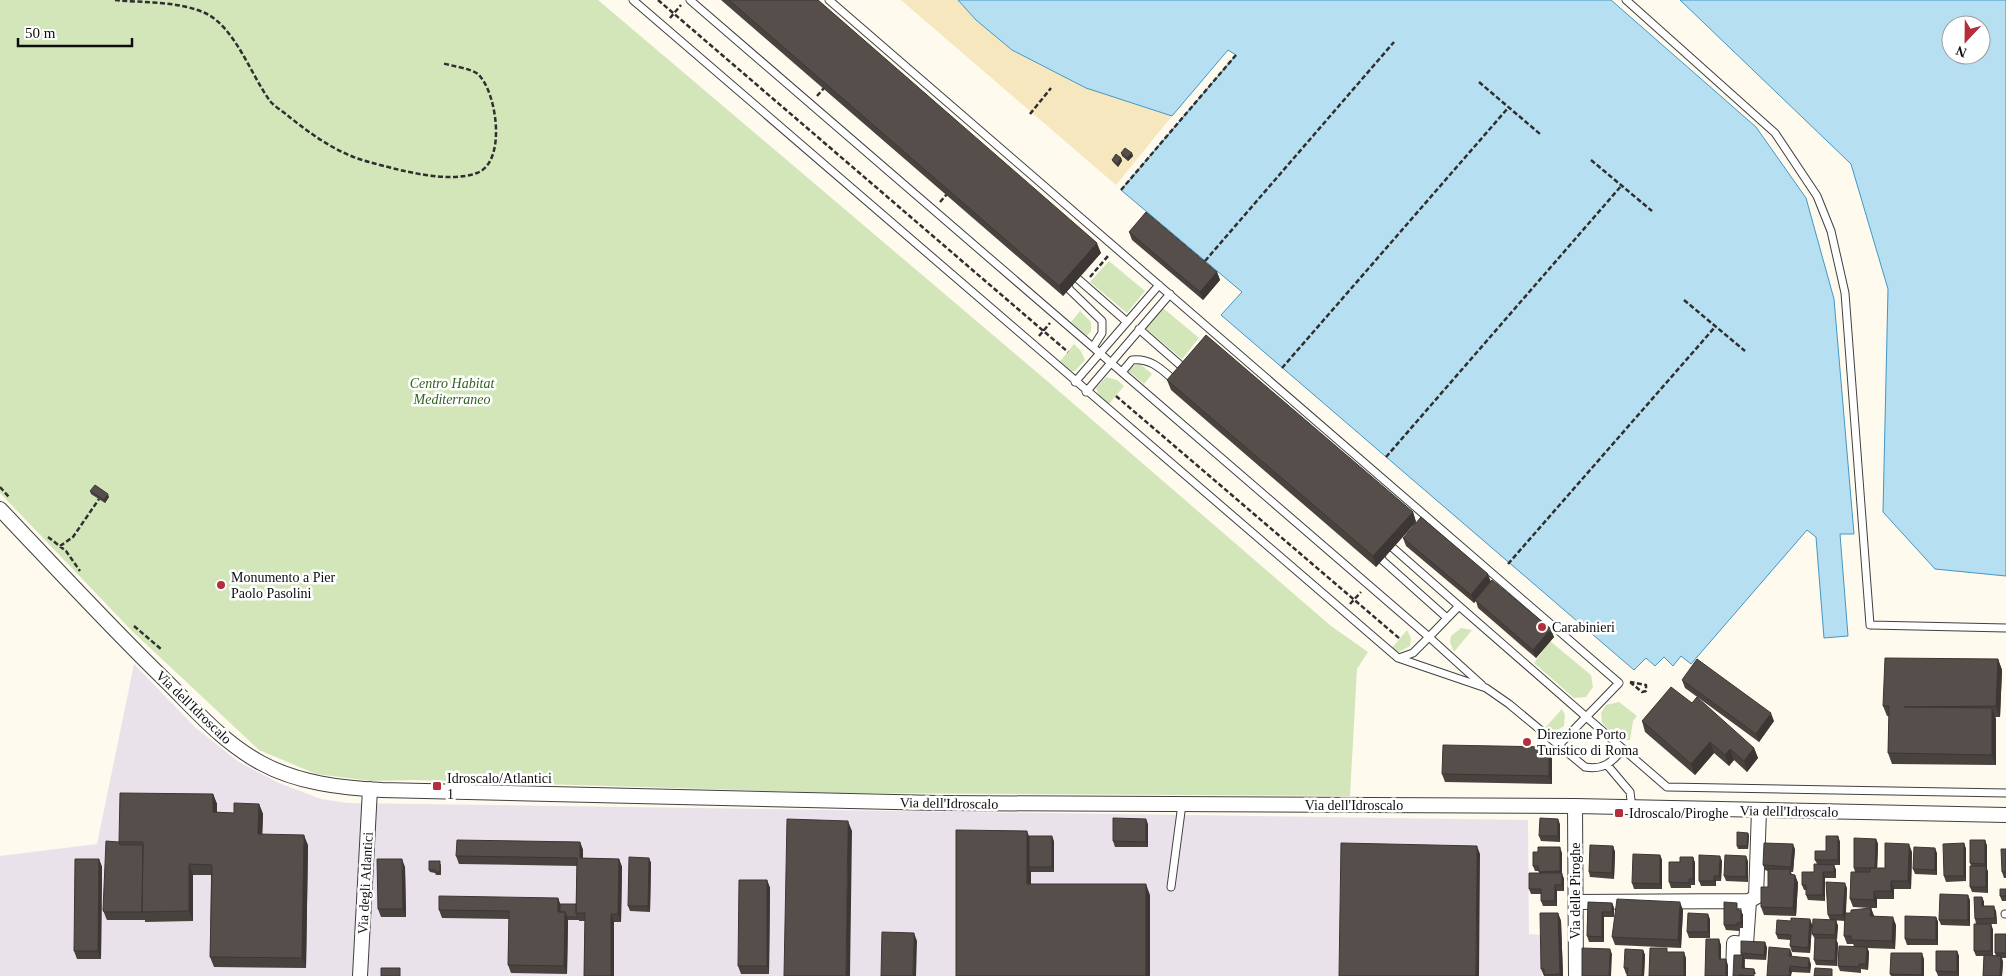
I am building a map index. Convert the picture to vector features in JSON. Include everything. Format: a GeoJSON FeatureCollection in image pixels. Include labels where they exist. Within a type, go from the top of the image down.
{"type":"FeatureCollection","features":[{"type":"Feature","properties":{"kind":"street","name":"Via dell'Idroscalo"},"geometry":{"type":"LineString","coordinates":[[0,509],[145,661],[225,740],[262,764],[292,776],[323,784],[370,789],[938,803],[1575,806],[2006,815]]}},
{"type":"Feature","properties":{"kind":"street","name":"Via degli Atlantici"},"geometry":{"type":"LineString","coordinates":[[360,976],[370,789]]}},
{"type":"Feature","properties":{"kind":"street","name":"Via delle Piroghe"},"geometry":{"type":"LineString","coordinates":[[1575,806],[1576,976]]}},
{"type":"Feature","properties":{"kind":"street"},"geometry":{"type":"LineString","coordinates":[[1575,902],[1749,901],[1756,897],[1759,810]]}},
{"type":"Feature","properties":{"kind":"street"},"geometry":{"type":"LineString","coordinates":[[1733,976],[1734,943],[1746,944],[1749,901]]}},
{"type":"Feature","properties":{"kind":"lane"},"geometry":{"type":"LineString","coordinates":[[633,0],[1086,392],[1398,658],[1486,688]]}},
{"type":"Feature","properties":{"kind":"lane"},"geometry":{"type":"LineString","coordinates":[[690,0],[1486,688],[1509,704],[1558,746],[1585,767],[1597,769],[1608,766],[1623,750]]}},
{"type":"Feature","properties":{"kind":"lane"},"geometry":{"type":"LineString","coordinates":[[829,0],[1619,683],[1558,746]]}},
{"type":"Feature","properties":{"kind":"lane"},"geometry":{"type":"LineString","coordinates":[[1626,0],[1775,134],[1817,196],[1828,222],[1845,293],[1870,625],[2006,628]]}},
{"type":"Feature","properties":{"kind":"lane"},"geometry":{"type":"LineString","coordinates":[[1066,275],[1069,289],[1102,321],[1102,333],[1093,347]]}},
{"type":"Feature","properties":{"kind":"lane"},"geometry":{"type":"LineString","coordinates":[[1081,282],[1127,322]]}},
{"type":"Feature","properties":{"kind":"lane"},"geometry":{"type":"LineString","coordinates":[[1075,382],[1159,285]]}},
{"type":"Feature","properties":{"kind":"lane"},"geometry":{"type":"LineString","coordinates":[[1086,392],[1170,294]]}},
{"type":"Feature","properties":{"kind":"lane"},"geometry":{"type":"LineString","coordinates":[[1139,329],[1188,371]]}},
{"type":"Feature","properties":{"kind":"lane"},"geometry":{"type":"LineString","coordinates":[[1122,372],[1132,360],[1141,359],[1152,362],[1177,383],[1184,384]]}},
{"type":"Feature","properties":{"kind":"lane"},"geometry":{"type":"LineString","coordinates":[[1379,542],[1382,560],[1447,618]]}},
{"type":"Feature","properties":{"kind":"lane"},"geometry":{"type":"LineString","coordinates":[[1393,548],[1667,787],[2006,793]]}},
{"type":"Feature","properties":{"kind":"lane"},"geometry":{"type":"LineString","coordinates":[[1398,658],[1413,653],[1459,606]]}},
{"type":"Feature","properties":{"kind":"lane"},"geometry":{"type":"LineString","coordinates":[[1608,766],[1630,792],[1632,808]]}},
{"type":"Feature","properties":{"kind":"lane"},"geometry":{"type":"LineString","coordinates":[[1171,888],[1182,804]]}},
{"type":"Feature","properties":{"kind":"path"},"geometry":{"type":"LineString","coordinates":[[116,0],[179,6],[206,14],[224,27],[271,102],[339,152],[368,162],[453,178],[479,173],[490,160],[496,140],[495,112],[488,88],[476,73],[442,63]]}},
{"type":"Feature","properties":{"kind":"path"},"geometry":{"type":"LineString","coordinates":[[658,0],[1068,352]]}},
{"type":"Feature","properties":{"kind":"path"},"geometry":{"type":"LineString","coordinates":[[663,26],[685,0]]}},
{"type":"Feature","properties":{"kind":"path"},"geometry":{"type":"LineString","coordinates":[[1205,261],[1394,42]]}},
{"type":"Feature","properties":{"kind":"path"},"geometry":{"type":"LineString","coordinates":[[1121,190],[1236,55]]}},
{"type":"Feature","properties":{"kind":"path"},"geometry":{"type":"LineString","coordinates":[[1479,82],[1540,134]]}},
{"type":"Feature","properties":{"kind":"path"},"geometry":{"type":"LineString","coordinates":[[1030,114],[1051,88]]}},
{"type":"Feature","properties":{"kind":"path"},"geometry":{"type":"LineString","coordinates":[[1282,368],[1508,108]]}},
{"type":"Feature","properties":{"kind":"path"},"geometry":{"type":"LineString","coordinates":[[1591,160],[1652,211]]}},
{"type":"Feature","properties":{"kind":"path"},"geometry":{"type":"LineString","coordinates":[[1386,457],[1622,185]]}},
{"type":"Feature","properties":{"kind":"path"},"geometry":{"type":"LineString","coordinates":[[1081,282],[1115,248]]}},
{"type":"Feature","properties":{"kind":"path"},"geometry":{"type":"LineString","coordinates":[[1684,300],[1745,351]]}},
{"type":"Feature","properties":{"kind":"path"},"geometry":{"type":"LineString","coordinates":[[1508,564],[1715,327]]}},
{"type":"Feature","properties":{"kind":"path"},"geometry":{"type":"LineString","coordinates":[[1116,396],[1400,639]]}},
{"type":"Feature","properties":{"kind":"path"},"geometry":{"type":"LineString","coordinates":[[60,546],[73,537],[99,499]]}},
{"type":"Feature","properties":{"kind":"path"},"geometry":{"type":"LineString","coordinates":[[1629,682],[1646,685],[1646,691],[1642,692],[1629,682]]}},
{"type":"Feature","properties":{"kind":"shaded area"},"geometry":{"type":"Polygon","coordinates":[[[134,664],[196,728],[239,762],[279,783],[321,799],[348,803],[1528,820],[1529,934],[1541,935],[1542,976],[0,976],[0,856],[97,844],[134,664]]]}},
{"type":"Feature","properties":{"kind":"green space","name":"Centro Habitat Mediterraneo"},"geometry":{"type":"Polygon","coordinates":[[[0,0],[598,0],[1046,380],[1331,626],[1368,652],[1357,669],[1350,796],[839,793],[413,780],[371,781],[316,774],[259,750],[132,631],[0,493],[0,0]]]}},
{"type":"Feature","properties":{"kind":"green space"},"geometry":{"type":"Polygon","coordinates":[[[1109,261],[1145,291],[1127,313],[1090,282],[1109,261]]]}},
{"type":"Feature","properties":{"kind":"green space"},"geometry":{"type":"Polygon","coordinates":[[[1163,308],[1199,338],[1182,359],[1145,328],[1163,308]]]}},
{"type":"Feature","properties":{"kind":"green space"},"geometry":{"type":"Polygon","coordinates":[[[1080,311],[1091,322],[1091,331],[1087,336],[1071,322],[1080,311]]]}},
{"type":"Feature","properties":{"kind":"green space"},"geometry":{"type":"Polygon","coordinates":[[[1074,344],[1081,351],[1085,360],[1075,371],[1068,371],[1058,364],[1074,344]]]}},
{"type":"Feature","properties":{"kind":"green space"},"geometry":{"type":"Polygon","coordinates":[[[1140,364],[1152,374],[1144,384],[1127,370],[1132,366],[1140,364]]]}},
{"type":"Feature","properties":{"kind":"green space"},"geometry":{"type":"Polygon","coordinates":[[[1106,377],[1117,380],[1124,386],[1108,405],[1100,398],[1096,388],[1106,377]]]}},
{"type":"Feature","properties":{"kind":"green space"},"geometry":{"type":"Polygon","coordinates":[[[1461,628],[1472,630],[1454,652],[1450,642],[1451,636],[1461,628]]]}},
{"type":"Feature","properties":{"kind":"green space"},"geometry":{"type":"Polygon","coordinates":[[[1407,630],[1411,638],[1410,646],[1399,652],[1391,649],[1407,630]]]}},
{"type":"Feature","properties":{"kind":"green space"},"geometry":{"type":"Polygon","coordinates":[[[1550,641],[1591,675],[1593,687],[1586,697],[1574,698],[1534,663],[1550,641]]]}},
{"type":"Feature","properties":{"kind":"green space"},"geometry":{"type":"Polygon","coordinates":[[[1619,702],[1637,716],[1633,721],[1630,740],[1619,740],[1602,723],[1601,713],[1606,705],[1619,702]]]}},
{"type":"Feature","properties":{"kind":"green space"},"geometry":{"type":"Polygon","coordinates":[[[1562,709],[1565,715],[1564,726],[1555,732],[1543,730],[1562,709]]]}},
{"type":"Feature","properties":{"kind":"sand"},"geometry":{"type":"Polygon","coordinates":[[[901,0],[958,0],[976,20],[1012,50],[1086,88],[1172,116],[1116,185],[901,0]]]}},
{"type":"Feature","properties":{"kind":"water"},"geometry":{"type":"Polygon","coordinates":[[[958,0],[1611,0],[1756,127],[1806,198],[1834,299],[1854,534],[1840,534],[1848,636],[1824,638],[1816,537],[1807,530],[1691,664],[1681,656],[1673,666],[1664,657],[1655,666],[1646,658],[1634,670],[1221,315],[1242,292],[1121,190],[1236,55],[1228,50],[1172,116],[1086,88],[1012,50],[976,20],[958,0]]]}},
{"type":"Feature","properties":{"kind":"water"},"geometry":{"type":"Polygon","coordinates":[[[1680,0],[2006,0],[2006,576],[1935,569],[1883,512],[1888,289],[1851,164],[1680,0]]]}},
{"type":"Feature","properties":{"kind":"building"},"geometry":{"type":"Polygon","coordinates":[[[729,0],[818,0],[1097,243],[1059,286],[729,0]]]}},
{"type":"Feature","properties":{"kind":"building"},"geometry":{"type":"Polygon","coordinates":[[[1125,148],[1132,153],[1127,158],[1121,153],[1125,148]]]}},
{"type":"Feature","properties":{"kind":"building"},"geometry":{"type":"Polygon","coordinates":[[[1116,154],[1121,158],[1117,164],[1112,160],[1116,154]]]}},
{"type":"Feature","properties":{"kind":"building"},"geometry":{"type":"Polygon","coordinates":[[[1146,212],[1217,272],[1200,292],[1129,232],[1146,212]]]}},
{"type":"Feature","properties":{"kind":"building"},"geometry":{"type":"Polygon","coordinates":[[[1206,335],[1413,512],[1373,556],[1167,380],[1206,335]]]}},
{"type":"Feature","properties":{"kind":"building"},"geometry":{"type":"Polygon","coordinates":[[[95,485],[108,494],[104,500],[90,491],[95,485]]]}},
{"type":"Feature","properties":{"kind":"building"},"geometry":{"type":"Polygon","coordinates":[[[1421,517],[1488,574],[1471,595],[1403,538],[1421,517]]]}},
{"type":"Feature","properties":{"kind":"building"},"geometry":{"type":"Polygon","coordinates":[[[1492,580],[1551,629],[1533,650],[1475,600],[1492,580]]]}},
{"type":"Feature","properties":{"kind":"building"},"geometry":{"type":"Polygon","coordinates":[[[1885,658],[1998,659],[1996,706],[1904,707],[1992,708],[1992,755],[1888,753],[1889,706],[1883,706],[1885,658]]]}},
{"type":"Feature","properties":{"kind":"building"},"geometry":{"type":"Polygon","coordinates":[[[1697,659],[1771,713],[1756,734],[1682,680],[1697,659]]]}},
{"type":"Feature","properties":{"kind":"building"},"geometry":{"type":"Polygon","coordinates":[[[1671,687],[1692,703],[1697,697],[1754,748],[1744,761],[1730,749],[1725,755],[1710,742],[1691,764],[1642,721],[1671,687]]]}},
{"type":"Feature","properties":{"kind":"building"},"geometry":{"type":"Polygon","coordinates":[[[1443,745],[1549,747],[1549,776],[1442,774],[1443,745]]]}},
{"type":"Feature","properties":{"kind":"building"},"geometry":{"type":"Polygon","coordinates":[[[120,793],[213,794],[213,812],[234,813],[234,803],[259,804],[258,834],[304,835],[302,958],[210,957],[212,865],[189,864],[189,911],[142,912],[143,842],[119,842],[120,793]]]}},
{"type":"Feature","properties":{"kind":"building"},"geometry":{"type":"Polygon","coordinates":[[[1113,818],[1146,819],[1146,842],[1113,841],[1113,818]]]}},
{"type":"Feature","properties":{"kind":"building"},"geometry":{"type":"Polygon","coordinates":[[[1540,818],[1558,819],[1558,836],[1539,836],[1540,818]]]}},
{"type":"Feature","properties":{"kind":"building"},"geometry":{"type":"Polygon","coordinates":[[[787,819],[848,821],[846,976],[784,976],[787,819]]]}},
{"type":"Feature","properties":{"kind":"building"},"geometry":{"type":"Polygon","coordinates":[[[956,830],[1027,831],[1027,884],[1146,884],[1146,976],[956,976],[956,830]]]}},
{"type":"Feature","properties":{"kind":"building"},"geometry":{"type":"Polygon","coordinates":[[[1737,832],[1748,833],[1747,846],[1737,846],[1737,832]]]}},
{"type":"Feature","properties":{"kind":"building"},"geometry":{"type":"Polygon","coordinates":[[[1029,836],[1052,836],[1052,867],[1029,867],[1029,836]]]}},
{"type":"Feature","properties":{"kind":"building"},"geometry":{"type":"Polygon","coordinates":[[[1826,836],[1838,836],[1838,860],[1815,860],[1815,851],[1826,851],[1826,836]]]}},
{"type":"Feature","properties":{"kind":"building"},"geometry":{"type":"Polygon","coordinates":[[[1854,838],[1876,839],[1875,868],[1854,868],[1854,838]]]}},
{"type":"Feature","properties":{"kind":"building"},"geometry":{"type":"Polygon","coordinates":[[[457,840],[580,842],[580,858],[619,859],[618,914],[611,914],[611,976],[584,976],[585,913],[576,913],[577,858],[456,856],[457,840]]]}},
{"type":"Feature","properties":{"kind":"building"},"geometry":{"type":"Polygon","coordinates":[[[1970,840],[1985,840],[1985,864],[1970,863],[1970,840]]]}},
{"type":"Feature","properties":{"kind":"building"},"geometry":{"type":"Polygon","coordinates":[[[106,841],[119,842],[120,845],[143,845],[142,912],[104,912],[106,841]]]}},
{"type":"Feature","properties":{"kind":"building"},"geometry":{"type":"Polygon","coordinates":[[[1341,843],[1477,846],[1476,976],[1339,976],[1341,843]]]}},
{"type":"Feature","properties":{"kind":"building"},"geometry":{"type":"Polygon","coordinates":[[[1764,843],[1793,844],[1791,867],[1763,865],[1764,843]]]}},
{"type":"Feature","properties":{"kind":"building"},"geometry":{"type":"Polygon","coordinates":[[[1885,843],[1909,844],[1908,881],[1891,881],[1891,891],[1874,891],[1874,900],[1850,899],[1851,872],[1870,872],[1870,868],[1885,868],[1885,843]]]}},
{"type":"Feature","properties":{"kind":"building"},"geometry":{"type":"Polygon","coordinates":[[[1964,843],[1964,876],[1944,876],[1943,844],[1964,843]]]}},
{"type":"Feature","properties":{"kind":"building"},"geometry":{"type":"Polygon","coordinates":[[[1590,845],[1613,846],[1612,873],[1589,872],[1590,845]]]}},
{"type":"Feature","properties":{"kind":"building"},"geometry":{"type":"Polygon","coordinates":[[[1538,847],[1560,847],[1560,871],[1539,872],[1538,866],[1533,866],[1533,852],[1538,852],[1538,847]]]}},
{"type":"Feature","properties":{"kind":"building"},"geometry":{"type":"Polygon","coordinates":[[[1914,847],[1935,848],[1935,870],[1913,869],[1914,847]]]}},
{"type":"Feature","properties":{"kind":"building"},"geometry":{"type":"Polygon","coordinates":[[[2001,849],[2006,849],[2006,872],[2002,872],[2001,849]]]}},
{"type":"Feature","properties":{"kind":"building"},"geometry":{"type":"Polygon","coordinates":[[[1633,854],[1660,855],[1660,884],[1632,883],[1633,854]]]}},
{"type":"Feature","properties":{"kind":"building"},"geometry":{"type":"Polygon","coordinates":[[[1699,855],[1720,856],[1719,876],[1714,876],[1714,881],[1699,881],[1699,855]]]}},
{"type":"Feature","properties":{"kind":"building"},"geometry":{"type":"Polygon","coordinates":[[[1725,855],[1746,856],[1746,877],[1724,876],[1725,855]]]}},
{"type":"Feature","properties":{"kind":"building"},"geometry":{"type":"Polygon","coordinates":[[[629,857],[649,858],[648,906],[628,906],[629,857]]]}},
{"type":"Feature","properties":{"kind":"building"},"geometry":{"type":"Polygon","coordinates":[[[1680,857],[1693,857],[1693,879],[1689,879],[1689,883],[1669,882],[1669,862],[1680,862],[1680,857]]]}},
{"type":"Feature","properties":{"kind":"building"},"geometry":{"type":"Polygon","coordinates":[[[75,859],[99,859],[98,951],[74,951],[75,859]]]}},
{"type":"Feature","properties":{"kind":"building"},"geometry":{"type":"Polygon","coordinates":[[[377,859],[402,859],[403,909],[378,909],[377,859]]]}},
{"type":"Feature","properties":{"kind":"building"},"geometry":{"type":"Polygon","coordinates":[[[429,861],[440,861],[440,872],[429,870],[429,861]]]}},
{"type":"Feature","properties":{"kind":"building"},"geometry":{"type":"Polygon","coordinates":[[[1814,864],[1834,865],[1834,872],[1823,872],[1823,895],[1806,895],[1806,885],[1802,885],[1802,872],[1814,872],[1814,864]]]}},
{"type":"Feature","properties":{"kind":"building"},"geometry":{"type":"Polygon","coordinates":[[[1970,866],[1986,866],[1986,887],[1970,887],[1970,866]]]}},
{"type":"Feature","properties":{"kind":"building"},"geometry":{"type":"Polygon","coordinates":[[[1768,869],[1790,869],[1790,874],[1795,875],[1793,908],[1761,907],[1761,887],[1768,887],[1768,869]]]}},
{"type":"Feature","properties":{"kind":"building"},"geometry":{"type":"Polygon","coordinates":[[[1529,873],[1562,873],[1562,885],[1555,885],[1555,901],[1541,901],[1541,889],[1529,889],[1529,873]]]}},
{"type":"Feature","properties":{"kind":"building"},"geometry":{"type":"Polygon","coordinates":[[[739,880],[767,880],[767,966],[738,966],[739,880]]]}},
{"type":"Feature","properties":{"kind":"building"},"geometry":{"type":"Polygon","coordinates":[[[1826,882],[1845,883],[1843,915],[1828,915],[1826,882]]]}},
{"type":"Feature","properties":{"kind":"building"},"geometry":{"type":"Polygon","coordinates":[[[2000,889],[2006,889],[2006,896],[2000,896],[2000,889]]]}},
{"type":"Feature","properties":{"kind":"building"},"geometry":{"type":"Polygon","coordinates":[[[1940,894],[1968,895],[1968,920],[1939,920],[1940,894]]]}},
{"type":"Feature","properties":{"kind":"building"},"geometry":{"type":"Polygon","coordinates":[[[439,896],[558,898],[558,912],[565,912],[564,966],[508,965],[509,911],[439,910],[439,896]]]}},
{"type":"Feature","properties":{"kind":"building"},"geometry":{"type":"Polygon","coordinates":[[[1974,897],[1982,897],[1982,906],[1994,906],[1995,918],[1975,919],[1974,897]]]}},
{"type":"Feature","properties":{"kind":"building"},"geometry":{"type":"Polygon","coordinates":[[[1617,899],[1680,902],[1678,940],[1612,937],[1617,899]]]}},
{"type":"Feature","properties":{"kind":"building"},"geometry":{"type":"Polygon","coordinates":[[[1588,902],[1612,903],[1612,912],[1602,912],[1602,937],[1587,936],[1588,902]]]}},
{"type":"Feature","properties":{"kind":"building"},"geometry":{"type":"Polygon","coordinates":[[[1724,902],[1737,903],[1737,910],[1741,910],[1741,923],[1737,923],[1737,925],[1724,925],[1724,902]]]}},
{"type":"Feature","properties":{"kind":"building"},"geometry":{"type":"Polygon","coordinates":[[[560,904],[576,904],[578,917],[567,917],[565,912],[560,912],[560,904]]]}},
{"type":"Feature","properties":{"kind":"building"},"geometry":{"type":"Polygon","coordinates":[[[1871,908],[1870,916],[1893,917],[1892,941],[1851,940],[1851,936],[1844,936],[1845,913],[1851,913],[1851,910],[1871,908]]]}},
{"type":"Feature","properties":{"kind":"building"},"geometry":{"type":"Polygon","coordinates":[[[1540,913],[1558,913],[1560,974],[1544,975],[1544,969],[1541,969],[1540,913]]]}},
{"type":"Feature","properties":{"kind":"building"},"geometry":{"type":"Polygon","coordinates":[[[1688,913],[1708,914],[1708,932],[1687,932],[1688,913]]]}},
{"type":"Feature","properties":{"kind":"building"},"geometry":{"type":"Polygon","coordinates":[[[1905,916],[1936,917],[1936,940],[1905,939],[1905,916]]]}},
{"type":"Feature","properties":{"kind":"building"},"geometry":{"type":"Polygon","coordinates":[[[1791,918],[1810,919],[1808,948],[1790,946],[1791,935],[1776,934],[1777,920],[1791,921],[1791,918]]]}},
{"type":"Feature","properties":{"kind":"building"},"geometry":{"type":"Polygon","coordinates":[[[1813,919],[1836,920],[1835,935],[1812,934],[1813,919]]]}},
{"type":"Feature","properties":{"kind":"building"},"geometry":{"type":"Polygon","coordinates":[[[1974,924],[1991,924],[1991,951],[1974,951],[1974,924]]]}},
{"type":"Feature","properties":{"kind":"building"},"geometry":{"type":"Polygon","coordinates":[[[882,932],[914,933],[913,976],[881,976],[882,932]]]}},
{"type":"Feature","properties":{"kind":"building"},"geometry":{"type":"Polygon","coordinates":[[[1995,934],[2006,934],[2006,953],[1995,953],[1995,934]]]}},
{"type":"Feature","properties":{"kind":"building"},"geometry":{"type":"Polygon","coordinates":[[[1815,938],[1836,938],[1835,961],[1814,960],[1815,938]]]}},
{"type":"Feature","properties":{"kind":"building"},"geometry":{"type":"Polygon","coordinates":[[[1706,939],[1719,939],[1719,959],[1726,959],[1726,976],[1705,976],[1706,939]]]}},
{"type":"Feature","properties":{"kind":"building"},"geometry":{"type":"Polygon","coordinates":[[[1741,941],[1765,942],[1764,955],[1741,953],[1741,941]]]}},
{"type":"Feature","properties":{"kind":"building"},"geometry":{"type":"Polygon","coordinates":[[[1839,946],[1867,947],[1866,964],[1859,964],[1859,967],[1838,966],[1839,946]]]}},
{"type":"Feature","properties":{"kind":"building"},"geometry":{"type":"Polygon","coordinates":[[[1769,947],[1790,949],[1789,956],[1809,958],[1808,968],[1790,966],[1789,976],[1767,976],[1769,947]]]}},
{"type":"Feature","properties":{"kind":"building"},"geometry":{"type":"Polygon","coordinates":[[[1582,948],[1610,949],[1609,976],[1582,976],[1582,948]]]}},
{"type":"Feature","properties":{"kind":"building"},"geometry":{"type":"Polygon","coordinates":[[[1650,948],[1667,948],[1667,952],[1684,952],[1684,976],[1649,976],[1650,948]]]}},
{"type":"Feature","properties":{"kind":"building"},"geometry":{"type":"Polygon","coordinates":[[[1625,949],[1643,950],[1642,976],[1627,976],[1628,968],[1624,968],[1625,949]]]}},
{"type":"Feature","properties":{"kind":"building"},"geometry":{"type":"Polygon","coordinates":[[[1936,951],[1957,951],[1957,972],[1936,971],[1936,951]]]}},
{"type":"Feature","properties":{"kind":"building"},"geometry":{"type":"Polygon","coordinates":[[[1891,953],[1922,953],[1922,975],[1890,974],[1891,953]]]}},
{"type":"Feature","properties":{"kind":"building"},"geometry":{"type":"Polygon","coordinates":[[[1734,955],[1743,955],[1742,968],[1754,969],[1754,976],[1733,976],[1734,955]]]}},
{"type":"Feature","properties":{"kind":"building"},"geometry":{"type":"Polygon","coordinates":[[[1984,955],[2001,956],[2000,976],[1983,976],[1984,955]]]}},
{"type":"Feature","properties":{"kind":"building"},"geometry":{"type":"Polygon","coordinates":[[[381,968],[400,968],[400,976],[381,976],[381,968]]]}},
{"type":"Feature","properties":{"kind":"building"},"geometry":{"type":"Polygon","coordinates":[[[1815,968],[1832,969],[1832,976],[1814,976],[1815,968]]]}},
{"type":"Feature","properties":{"kind":"place","name":"Monumento a Pier Paolo Pasolini"},"geometry":{"type":"Point","coordinates":[221,585]}},
{"type":"Feature","properties":{"kind":"place","name":"Carabinieri"},"geometry":{"type":"Point","coordinates":[1542,627]}},
{"type":"Feature","properties":{"kind":"place","name":"Direzione Porto Turistico di Roma"},"geometry":{"type":"Point","coordinates":[1527,742]}},
{"type":"Feature","properties":{"kind":"place","name":"Idroscalo/Atlantici 1"},"geometry":{"type":"Point","coordinates":[437,786]}},
{"type":"Feature","properties":{"kind":"place","name":"Idroscalo/Piroghe"},"geometry":{"type":"Point","coordinates":[1619,813]}}]}
